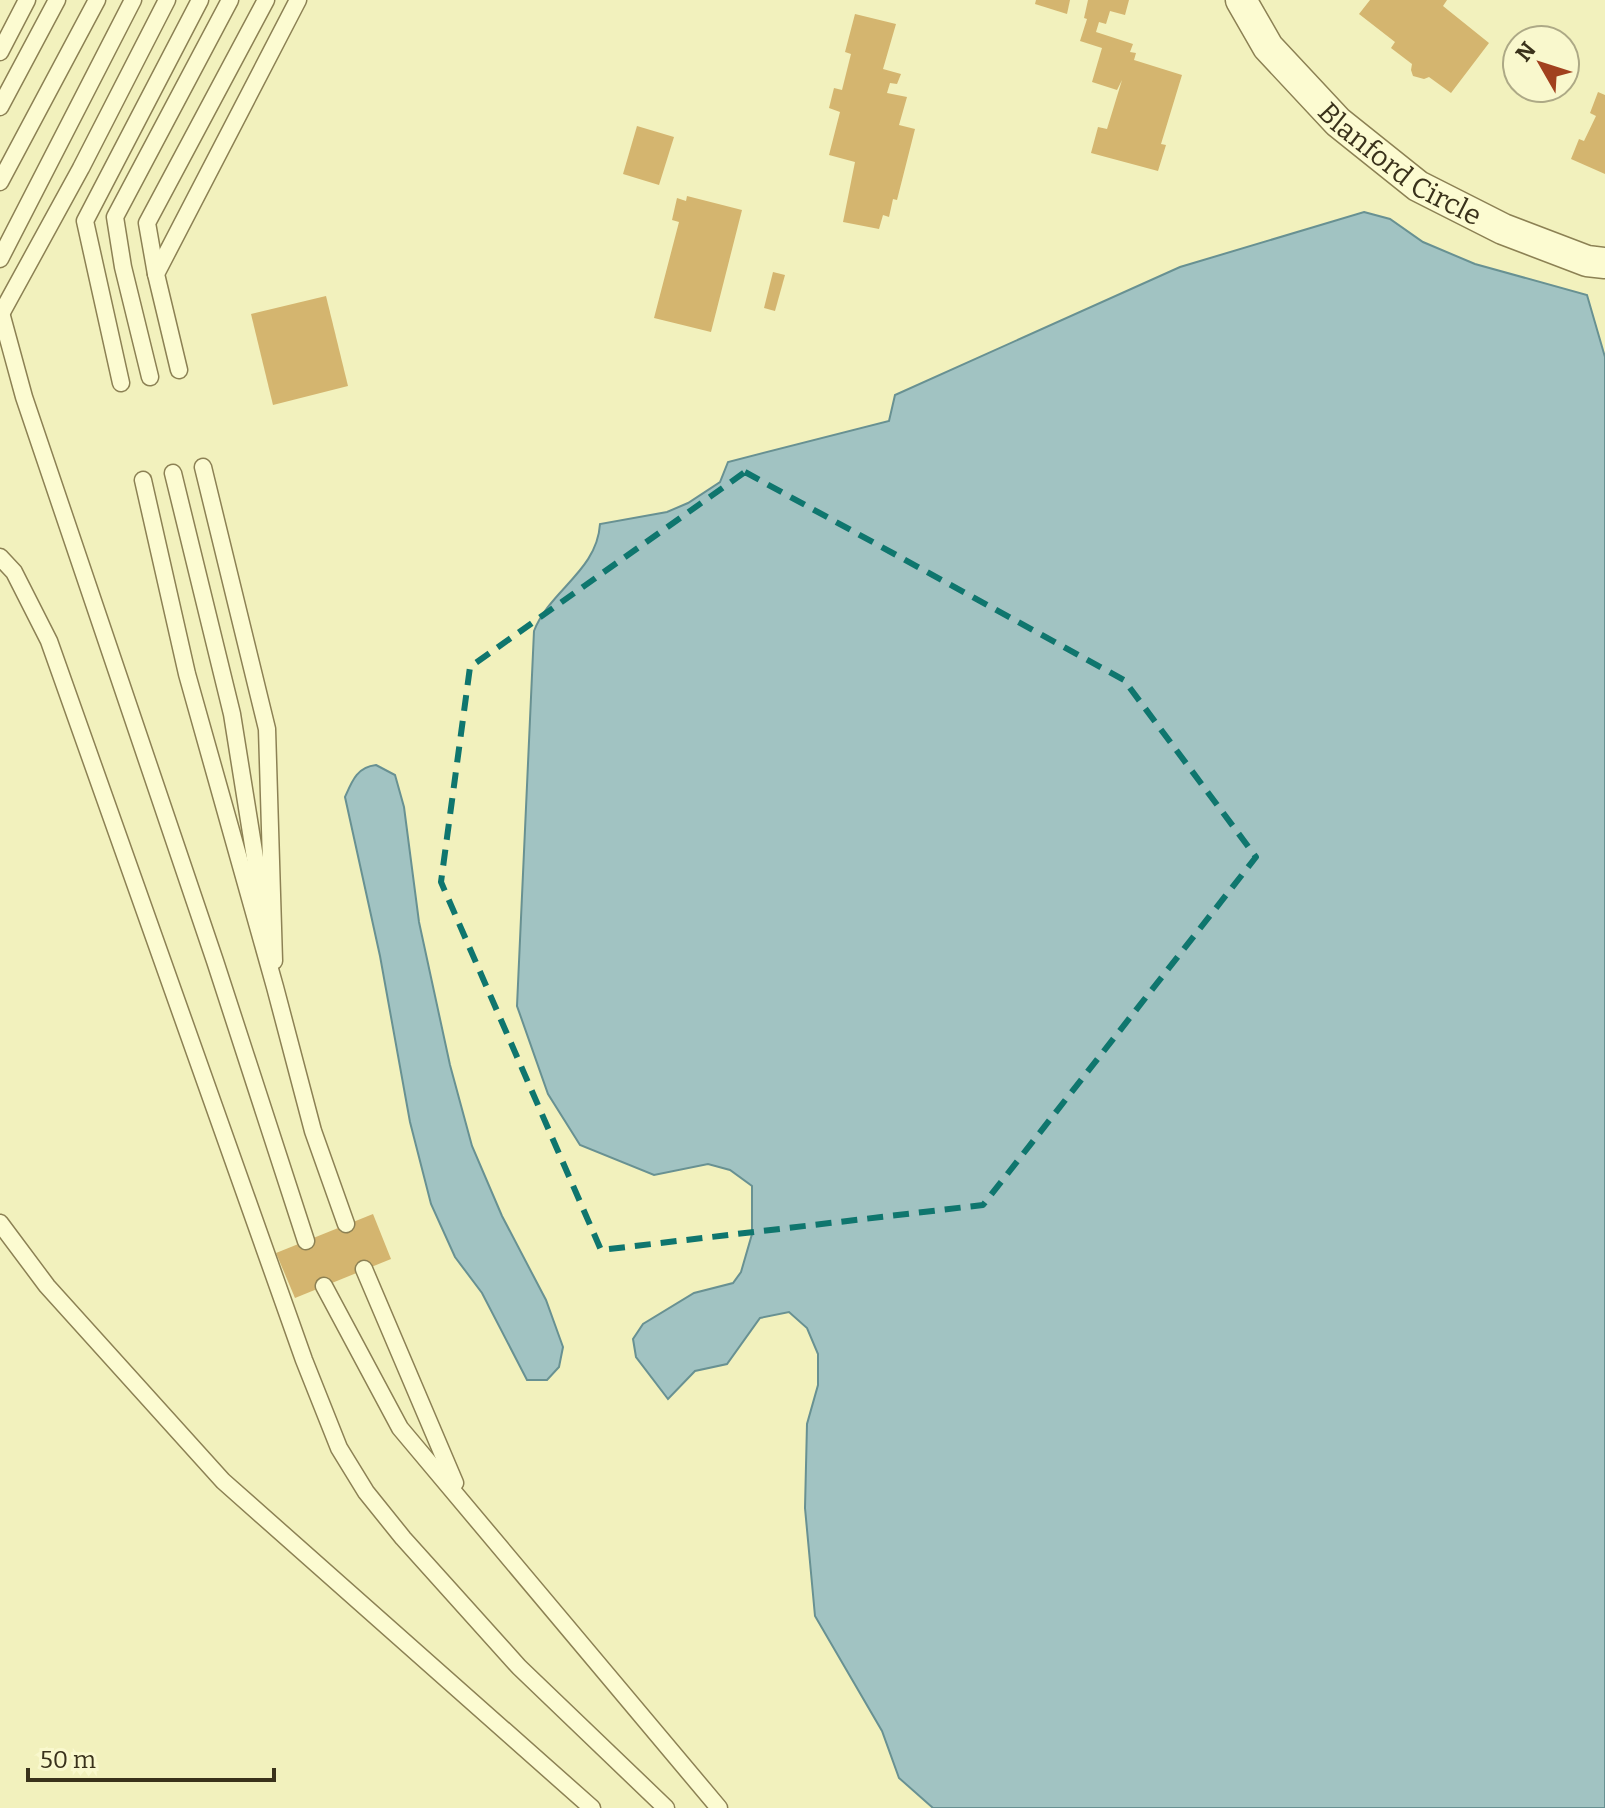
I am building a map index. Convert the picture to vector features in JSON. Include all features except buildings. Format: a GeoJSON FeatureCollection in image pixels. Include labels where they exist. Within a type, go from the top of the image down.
{"type":"FeatureCollection","features":[{"type":"Feature","properties":{"kind":"street","name":"Blanford Circle"},"geometry":{"type":"LineString","coordinates":[[1241,0],[1268,47],[1328,111],[1418,186],[1503,229],[1587,261],[1605,263]]}},
{"type":"Feature","properties":{"kind":"lane"},"geometry":{"type":"LineString","coordinates":[[0,52],[27,0]]}},
{"type":"Feature","properties":{"kind":"lane"},"geometry":{"type":"LineString","coordinates":[[0,107],[57,0]]}},
{"type":"Feature","properties":{"kind":"lane"},"geometry":{"type":"LineString","coordinates":[[0,182],[97,0]]}},
{"type":"Feature","properties":{"kind":"lane"},"geometry":{"type":"LineString","coordinates":[[0,259],[133,0]]}},
{"type":"Feature","properties":{"kind":"lane"},"geometry":{"type":"LineString","coordinates":[[167,0],[81,168],[1,312],[24,397],[220,974],[306,1241]]}},
{"type":"Feature","properties":{"kind":"lane"},"geometry":{"type":"LineString","coordinates":[[121,383],[85,221],[200,0]]}},
{"type":"Feature","properties":{"kind":"lane"},"geometry":{"type":"LineString","coordinates":[[150,377],[123,267],[115,217],[230,0]]}},
{"type":"Feature","properties":{"kind":"lane"},"geometry":{"type":"LineString","coordinates":[[179,370],[147,223],[266,0]]}},
{"type":"Feature","properties":{"kind":"lane"},"geometry":{"type":"LineString","coordinates":[[156,274],[298,0]]}},
{"type":"Feature","properties":{"kind":"lane"},"geometry":{"type":"LineString","coordinates":[[203,467],[267,729],[275,987]]}},
{"type":"Feature","properties":{"kind":"lane"},"geometry":{"type":"LineString","coordinates":[[173,473],[232,714],[275,987]]}},
{"type":"Feature","properties":{"kind":"lane"},"geometry":{"type":"LineString","coordinates":[[143,480],[187,674],[313,1131],[346,1224]]}},
{"type":"Feature","properties":{"kind":"lane"},"geometry":{"type":"LineString","coordinates":[[0,557],[14,572],[49,641],[298,1345],[339,1448],[366,1492],[488,1634],[666,1808]]}},
{"type":"Feature","properties":{"kind":"lane"},"geometry":{"type":"LineString","coordinates":[[0,1223],[47,1286],[223,1481],[592,1808]]}},
{"type":"Feature","properties":{"kind":"lane"},"geometry":{"type":"LineString","coordinates":[[364,1269],[464,1503]]}},
{"type":"Feature","properties":{"kind":"lane"},"geometry":{"type":"LineString","coordinates":[[324,1286],[400,1428],[719,1808]]}},
{"type":"Feature","properties":{"kind":"highlighted area"},"geometry":{"type":"Polygon","coordinates":[[[745,472],[1124,680],[1256,857],[983,1205],[601,1250],[441,882],[470,667],[745,472]]]}},
{"type":"Feature","properties":{"kind":"water"},"geometry":{"type":"Polygon","coordinates":[[[1364,212],[1390,219],[1423,242],[1475,264],[1587,295],[1605,357],[1605,1808],[933,1808],[899,1778],[882,1731],[815,1616],[805,1508],[807,1424],[818,1385],[818,1354],[807,1328],[789,1312],[760,1318],[727,1364],[695,1371],[668,1399],[636,1357],[633,1339],[643,1324],[694,1293],[733,1283],[741,1272],[752,1234],[752,1186],[730,1170],[708,1164],[654,1175],[580,1145],[548,1094],[517,1006],[534,631],[541,617],[591,555],[600,524],[667,512],[688,503],[720,482],[728,462],[889,421],[895,395],[1180,267],[1364,212]]]}},
{"type":"Feature","properties":{"kind":"water"},"geometry":{"type":"Polygon","coordinates":[[[376,765],[395,775],[404,807],[419,922],[450,1065],[472,1146],[502,1216],[546,1300],[563,1347],[559,1367],[547,1380],[527,1380],[482,1293],[455,1257],[431,1204],[410,1122],[380,956],[345,797],[360,772],[376,765]]]}}]}
